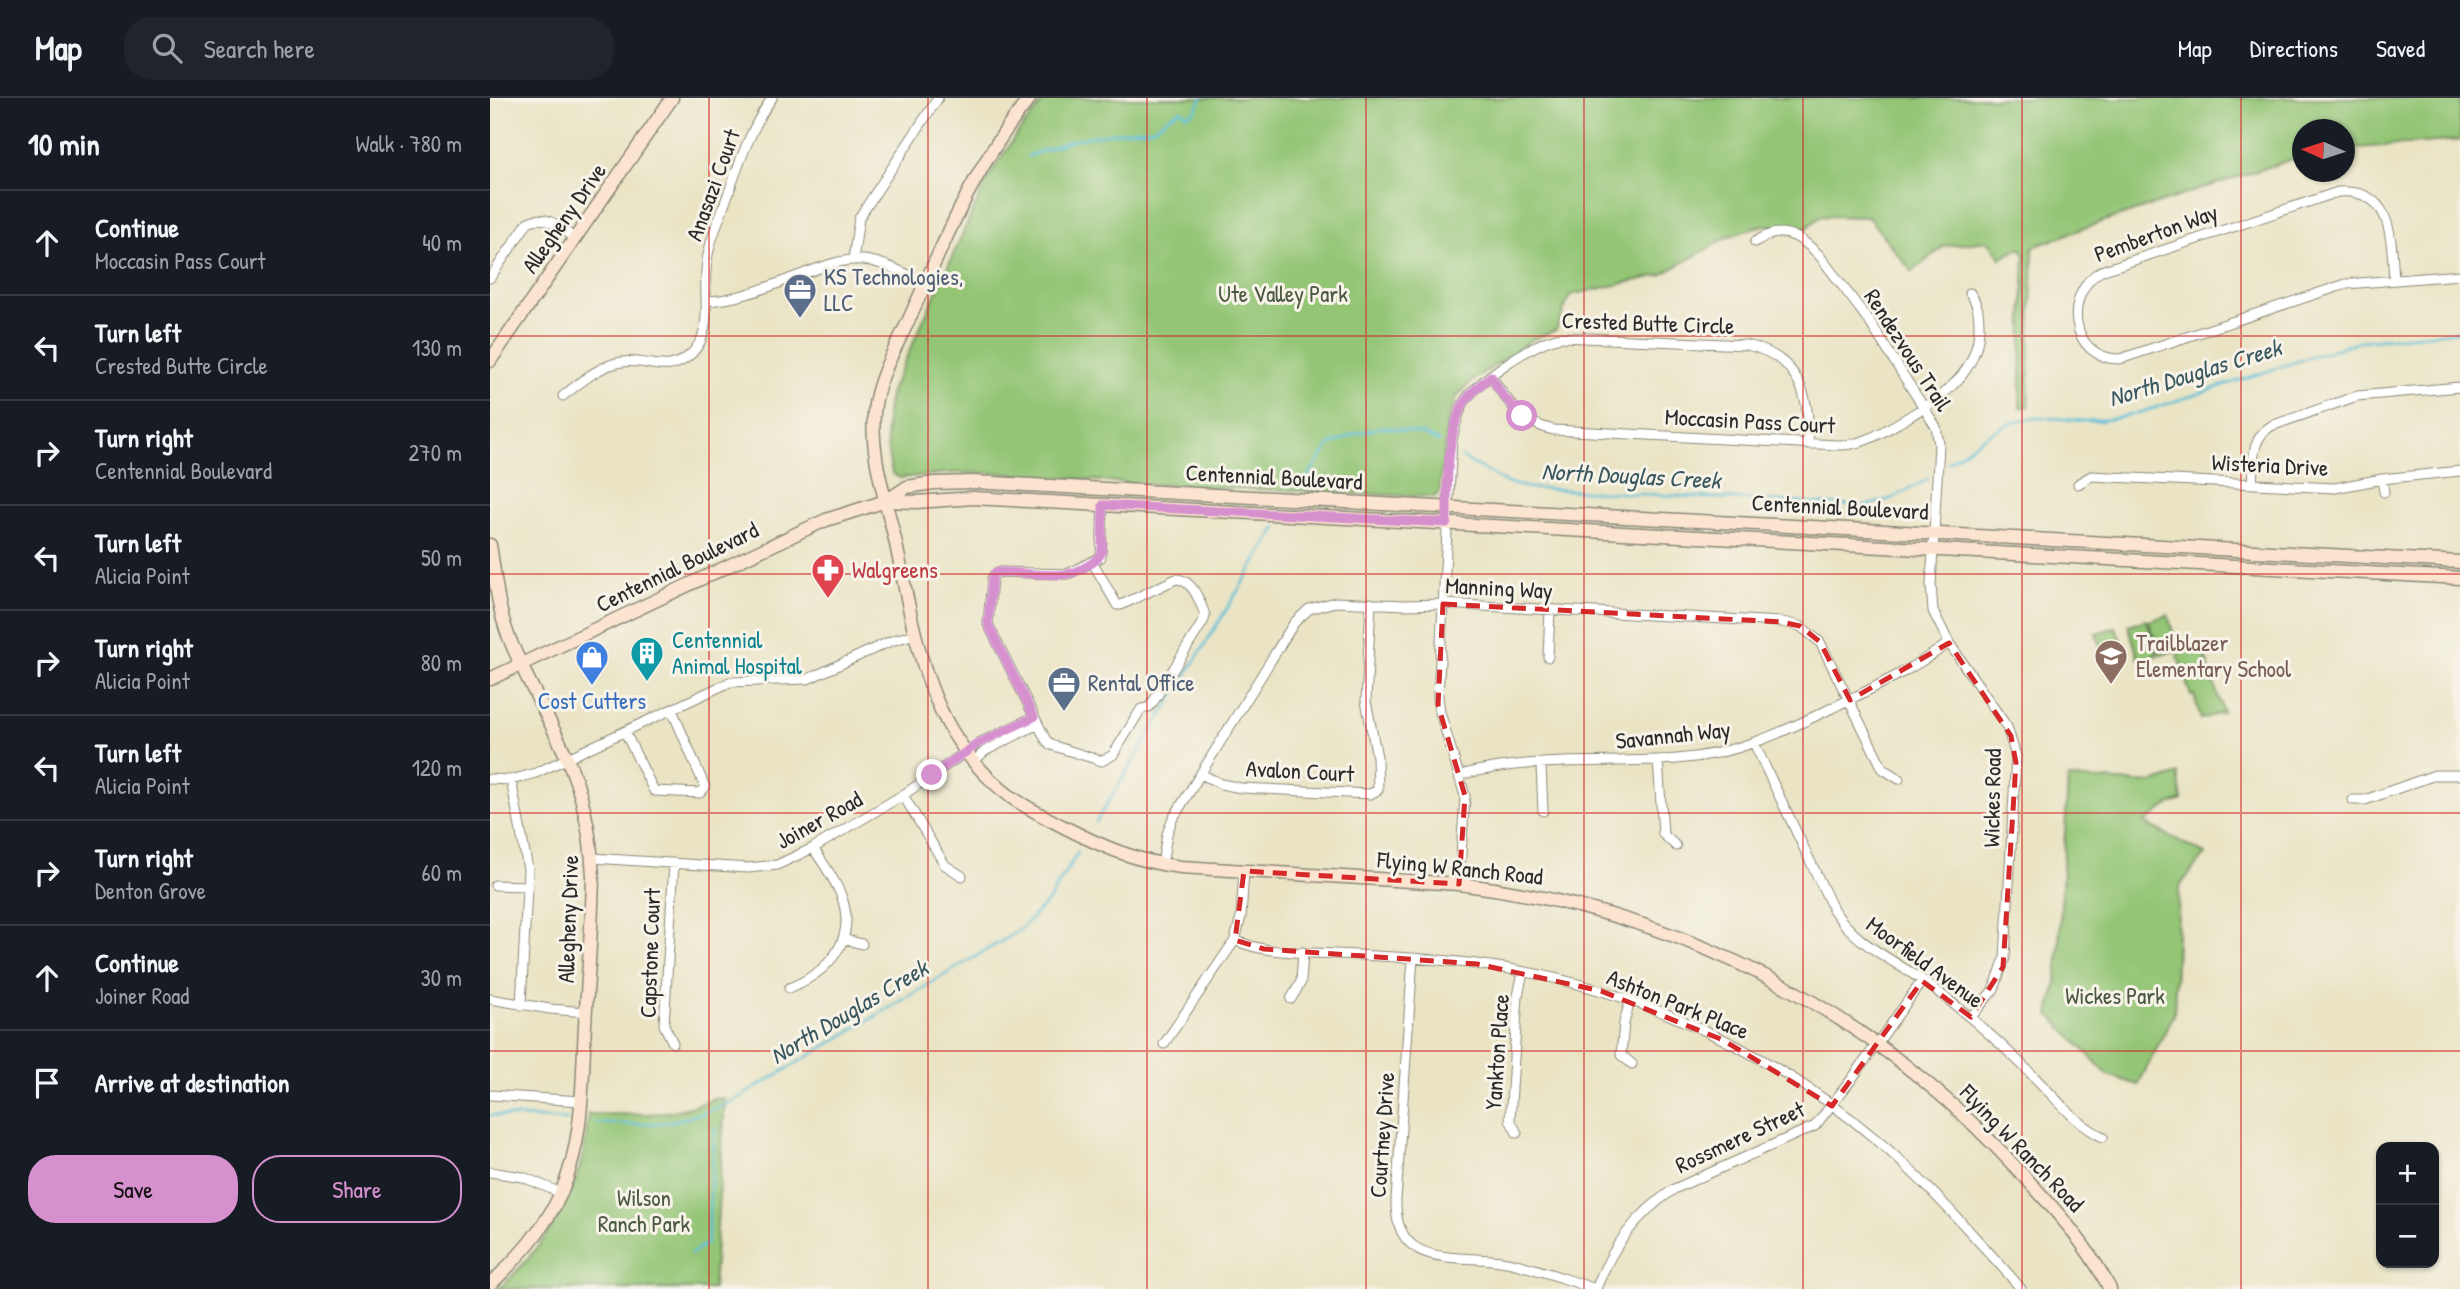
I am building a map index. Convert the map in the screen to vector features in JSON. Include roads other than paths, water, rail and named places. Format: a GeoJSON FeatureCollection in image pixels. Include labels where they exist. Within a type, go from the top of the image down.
{"type":"FeatureCollection","features":[{"type":"Feature","properties":{"kind":"main road","name":"Allegheny Drive"},"geometry":{"type":"LineString","coordinates":[[490,361],[672,98]]}},
{"type":"Feature","properties":{"kind":"main road","name":"Flying W Ranch Road"},"geometry":{"type":"LineString","coordinates":[[1030,98],[983,162],[925,283],[877,395],[874,439],[915,634],[932,695],[969,757],[1013,798],[1130,858],[1162,865],[1459,884],[1535,895],[1652,927],[1770,977],[1833,1013],[1877,1043],[1989,1137],[2075,1235],[2092,1257],[2110,1289]]}},
{"type":"Feature","properties":{"kind":"main road","name":"Centennial Boulevard"},"geometry":{"type":"LineString","coordinates":[[490,679],[826,520],[886,501],[907,487],[934,483],[973,482],[1309,499],[2460,562]]}},
{"type":"Feature","properties":{"kind":"main road","name":"Centennial Boulevard"},"geometry":{"type":"LineString","coordinates":[[886,501],[973,498],[2460,578]]}},
{"type":"Feature","properties":{"kind":"main road","name":"Allegheny Drive"},"geometry":{"type":"LineString","coordinates":[[490,545],[500,608],[508,634],[568,759],[586,816],[592,858],[593,908],[581,1101],[574,1153],[561,1193],[539,1231],[527,1248],[490,1285]]}},
{"type":"Feature","properties":{"kind":"street","name":"Anasazi Court"},"geometry":{"type":"LineString","coordinates":[[563,396],[582,381],[612,364],[631,361],[664,366],[682,361],[698,346],[703,335],[710,242],[750,135],[772,98]]}},
{"type":"Feature","properties":{"kind":"street"},"geometry":{"type":"LineString","coordinates":[[853,260],[859,218],[938,98]]}},
{"type":"Feature","properties":{"kind":"street","name":"Pemberton Way"},"geometry":{"type":"LineString","coordinates":[[2394,280],[2389,226],[2374,198],[2356,192],[2328,195],[2092,276],[2083,281],[2078,303],[2078,331],[2089,356],[2110,359],[2129,357],[2336,287],[2460,275]]}},
{"type":"Feature","properties":{"kind":"street"},"geometry":{"type":"LineString","coordinates":[[490,278],[528,222],[536,218],[547,219],[575,239]]}},
{"type":"Feature","properties":{"kind":"street","name":"Rendezvous Trail"},"geometry":{"type":"LineString","coordinates":[[1755,242],[1777,231],[1799,238],[1810,246],[1869,321],[1925,407],[1936,427],[1939,444],[1932,549]]}},
{"type":"Feature","properties":{"kind":"street"},"geometry":{"type":"LineString","coordinates":[[706,301],[732,299],[824,267],[853,260],[884,265],[925,283]]}},
{"type":"Feature","properties":{"kind":"street","name":"Moccasin Pass Court"},"geometry":{"type":"LineString","coordinates":[[1491,376],[1503,396],[1522,416],[1543,428],[1845,445],[1865,441],[1925,407],[1958,382],[1972,361],[1978,334],[1979,306],[1970,293]]}},
{"type":"Feature","properties":{"kind":"street","name":"Crested Butte Circle"},"geometry":{"type":"LineString","coordinates":[[1459,884],[1465,806],[1460,775],[1438,705],[1452,440],[1458,416],[1470,394],[1533,347],[1561,337],[1746,345],[1777,358],[1800,384],[1808,406],[1808,444]]}},
{"type":"Feature","properties":{"kind":"street"},"geometry":{"type":"LineString","coordinates":[[2252,484],[2256,443],[2271,426],[2367,394],[2460,387]]}},
{"type":"Feature","properties":{"kind":"street"},"geometry":{"type":"LineString","coordinates":[[2171,480],[2172,468]]}},
{"type":"Feature","properties":{"kind":"street","name":"Wisteria Drive"},"geometry":{"type":"LineString","coordinates":[[2078,484],[2091,476],[2335,488],[2382,479],[2460,471]]}},
{"type":"Feature","properties":{"kind":"street"},"geometry":{"type":"LineString","coordinates":[[2382,479],[2384,492]]}},
{"type":"Feature","properties":{"kind":"street"},"geometry":{"type":"LineString","coordinates":[[1093,563],[1117,605],[1176,579],[1189,582],[1203,610],[1204,620],[1153,702],[1149,707],[1140,709],[1113,755],[1102,761],[1051,745],[988,624],[992,578],[995,573],[1068,574],[1093,563],[1101,556],[1103,505]]}},
{"type":"Feature","properties":{"kind":"street","name":"Wickes Road"},"geometry":{"type":"LineString","coordinates":[[1932,549],[1931,602],[1937,620],[1949,643],[2002,718],[2011,736],[2016,756],[2005,958],[1994,989],[1971,1017]]}},
{"type":"Feature","properties":{"kind":"street","name":"Manning Way"},"geometry":{"type":"LineString","coordinates":[[1162,865],[1169,827],[1288,632],[1301,615],[1325,603],[1443,604],[1782,622],[1800,626],[1820,642],[1883,769],[1899,779]]}},
{"type":"Feature","properties":{"kind":"street","name":"Avalon Court"},"geometry":{"type":"LineString","coordinates":[[1201,774],[1221,784],[1241,788],[1370,794],[1378,790],[1377,757],[1366,701],[1371,603]]}},
{"type":"Feature","properties":{"kind":"street"},"geometry":{"type":"LineString","coordinates":[[1548,657],[1550,610]]}},
{"type":"Feature","properties":{"kind":"street"},"geometry":{"type":"LineString","coordinates":[[490,779],[511,780],[536,774],[730,682],[808,679],[891,641],[915,634]]}},
{"type":"Feature","properties":{"kind":"street","name":"Savannah Way"},"geometry":{"type":"LineString","coordinates":[[1460,775],[1496,767],[1658,760],[1712,754],[1754,743],[1903,673],[1949,643]]}},
{"type":"Feature","properties":{"kind":"street"},"geometry":{"type":"LineString","coordinates":[[625,732],[654,791],[700,793],[705,787],[672,710]]}},
{"type":"Feature","properties":{"kind":"street","name":"Joiner Road"},"geometry":{"type":"LineString","coordinates":[[592,858],[761,867],[785,862],[969,757],[979,743],[1036,720]]}},
{"type":"Feature","properties":{"kind":"street","name":"Moorfield Avenue"},"geometry":{"type":"LineString","coordinates":[[1754,743],[1838,917],[1861,941],[1971,1017],[2085,1128],[2103,1136]]}},
{"type":"Feature","properties":{"kind":"street"},"geometry":{"type":"LineString","coordinates":[[1658,760],[1663,834],[1676,846]]}},
{"type":"Feature","properties":{"kind":"street"},"geometry":{"type":"LineString","coordinates":[[1541,765],[1543,811]]}},
{"type":"Feature","properties":{"kind":"street"},"geometry":{"type":"LineString","coordinates":[[2353,800],[2365,800],[2435,775],[2460,775]]}},
{"type":"Feature","properties":{"kind":"street"},"geometry":{"type":"LineString","coordinates":[[511,780],[526,849],[527,886],[521,1004]]}},
{"type":"Feature","properties":{"kind":"street"},"geometry":{"type":"LineString","coordinates":[[903,795],[945,865],[962,876]]}},
{"type":"Feature","properties":{"kind":"street"},"geometry":{"type":"LineString","coordinates":[[789,988],[819,972],[837,953],[846,924],[841,895],[813,848]]}},
{"type":"Feature","properties":{"kind":"street","name":"Capstone Court"},"geometry":{"type":"LineString","coordinates":[[673,1043],[664,1025],[674,863]]}},
{"type":"Feature","properties":{"kind":"street"},"geometry":{"type":"LineString","coordinates":[[1164,1044],[1235,940],[1241,917],[1244,871]]}},
{"type":"Feature","properties":{"kind":"street"},"geometry":{"type":"LineString","coordinates":[[495,885],[527,886]]}},
{"type":"Feature","properties":{"kind":"street"},"geometry":{"type":"LineString","coordinates":[[843,939],[862,944]]}},
{"type":"Feature","properties":{"kind":"street","name":"Ashton Park Place"},"geometry":{"type":"LineString","coordinates":[[1235,940],[1253,947],[1413,958],[1522,971],[1601,991],[1723,1040],[1759,1059],[1832,1106],[1877,1140],[1924,1183],[2021,1289]]}},
{"type":"Feature","properties":{"kind":"street"},"geometry":{"type":"LineString","coordinates":[[1291,999],[1301,982],[1303,952]]}},
{"type":"Feature","properties":{"kind":"street","name":"Courtney Drive"},"geometry":{"type":"LineString","coordinates":[[1413,958],[1396,1200],[1399,1227],[1410,1242],[1431,1255],[1506,1262],[1596,1289]]}},
{"type":"Feature","properties":{"kind":"street","name":"Yankton Place"},"geometry":{"type":"LineString","coordinates":[[1517,1133],[1510,1120],[1522,971]]}},
{"type":"Feature","properties":{"kind":"street","name":"Rossmere Street"},"geometry":{"type":"LineString","coordinates":[[1596,1289],[1618,1242],[1658,1200],[1674,1189],[1815,1126],[1922,981]]}},
{"type":"Feature","properties":{"kind":"street"},"geometry":{"type":"LineString","coordinates":[[490,999],[586,1012]]}},
{"type":"Feature","properties":{"kind":"street"},"geometry":{"type":"LineString","coordinates":[[1630,1002],[1623,1023],[1621,1055],[1632,1064]]}},
{"type":"Feature","properties":{"kind":"street"},"geometry":{"type":"LineString","coordinates":[[490,1095],[581,1101]]}},
{"type":"Feature","properties":{"kind":"street"},"geometry":{"type":"LineString","coordinates":[[490,1172],[523,1177],[561,1193]]}},
{"type":"Feature","properties":{"kind":"waterway"},"geometry":{"type":"LineString","coordinates":[[1028,156],[1076,139],[1149,129],[1181,110],[1188,115],[1195,111],[1202,98]]}},
{"type":"Feature","properties":{"kind":"waterway","name":"North Douglas Creek"},"geometry":{"type":"LineString","coordinates":[[1948,462],[1993,432],[2023,420],[2047,418],[2094,421],[2124,417],[2360,341],[2460,331]]}},
{"type":"Feature","properties":{"kind":"waterway","name":"North Douglas Creek"},"geometry":{"type":"LineString","coordinates":[[1300,487],[1329,446],[1354,434],[1383,427],[1422,434],[1439,442]]}},
{"type":"Feature","properties":{"kind":"waterway","name":"North Douglas Creek"},"geometry":{"type":"LineString","coordinates":[[1461,457],[1507,483],[1530,488],[1866,506],[1893,498],[1928,479]]}},
{"type":"Feature","properties":{"kind":"waterway","name":"North Douglas Creek"},"geometry":{"type":"LineString","coordinates":[[1096,822],[1277,527]]}},
{"type":"Feature","properties":{"kind":"waterway","name":"North Douglas Creek"},"geometry":{"type":"LineString","coordinates":[[595,1123],[666,1122],[698,1115],[735,1100],[1020,930],[1049,900],[1078,852]]}},
{"type":"Feature","properties":{"kind":"waterway","name":"North Douglas Creek"},"geometry":{"type":"LineString","coordinates":[[490,1115],[568,1120]]}},
{"type":"Feature","properties":{"kind":"waterway"},"geometry":{"type":"LineString","coordinates":[[691,1254],[707,1243],[715,1128]]}},
{"type":"Feature","properties":{"kind":"place","name":"KS Technologies, LLC"},"geometry":{"type":"Point","coordinates":[800,320]}},
{"type":"Feature","properties":{"kind":"place","name":"Walgreens"},"geometry":{"type":"Point","coordinates":[828,600]}},
{"type":"Feature","properties":{"kind":"place","name":"Centennial Animal Hospital"},"geometry":{"type":"Point","coordinates":[647,683]}},
{"type":"Feature","properties":{"kind":"place","name":"Trailblazer Elementary School"},"geometry":{"type":"Point","coordinates":[2111,686]}},
{"type":"Feature","properties":{"kind":"place","name":"Cost Cutters"},"geometry":{"type":"Point","coordinates":[592,687]}},
{"type":"Feature","properties":{"kind":"place","name":"Rental Office"},"geometry":{"type":"Point","coordinates":[1064,713]}},
{"type":"Feature","properties":{"kind":"park label","name":"Ute Valley Park"},"geometry":{"type":"Point","coordinates":[1283,294]}},
{"type":"Feature","properties":{"kind":"park label","name":"Wickes Park"},"geometry":{"type":"Point","coordinates":[2115,996]}},
{"type":"Feature","properties":{"kind":"park label","name":"Wilson Ranch Park"},"geometry":{"type":"Point","coordinates":[644,1211]}}]}
